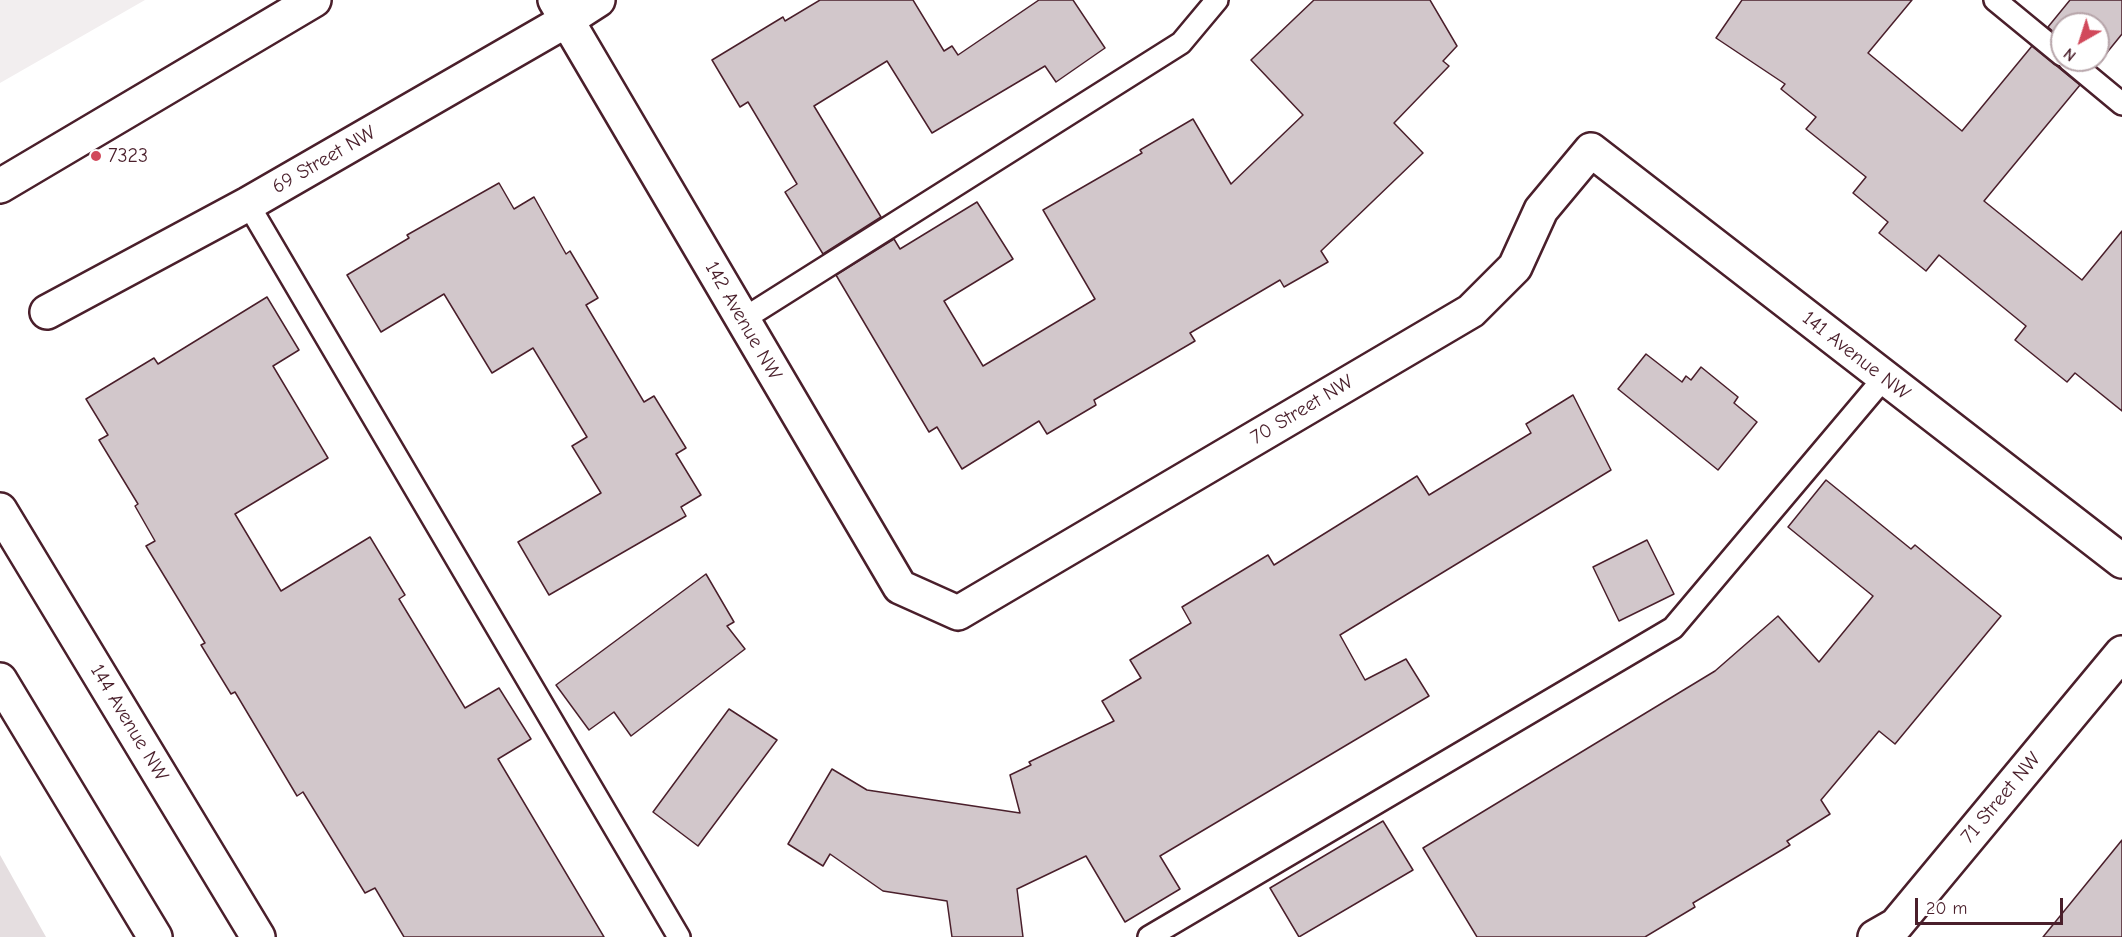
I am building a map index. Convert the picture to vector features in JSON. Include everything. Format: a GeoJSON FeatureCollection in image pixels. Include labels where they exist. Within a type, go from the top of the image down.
{"type":"FeatureCollection","features":[{"type":"Feature","properties":{"kind":"street"},"geometry":{"type":"LineString","coordinates":[[0,186],[315,0]]}},
{"type":"Feature","properties":{"kind":"street","name":"69 Street NW"},"geometry":{"type":"LineString","coordinates":[[46,312],[248,204],[561,10],[598,0]]}},
{"type":"Feature","properties":{"kind":"street","name":"142 Avenue NW"},"geometry":{"type":"LineString","coordinates":[[561,10],[900,587],[958,613]]}},
{"type":"Feature","properties":{"kind":"street","name":"141 Avenue NW"},"geometry":{"type":"LineString","coordinates":[[1591,150],[2122,561]]}},
{"type":"Feature","properties":{"kind":"street","name":"70 Street NW"},"geometry":{"type":"LineString","coordinates":[[958,613],[1471,310],[1515,267],[1540,210],[1591,150]]}},
{"type":"Feature","properties":{"kind":"street","name":"144 Avenue NW"},"geometry":{"type":"LineString","coordinates":[[0,510],[258,937]]}},
{"type":"Feature","properties":{"kind":"street","name":"71 Street NW"},"geometry":{"type":"LineString","coordinates":[[1875,937],[1896,925],[2122,653]]}},
{"type":"Feature","properties":{"kind":"street"},"geometry":{"type":"LineString","coordinates":[[0,680],[155,937]]}},
{"type":"Feature","properties":{"kind":"lane"},"geometry":{"type":"LineString","coordinates":[[742,320],[1182,43],[1217,0]]}},
{"type":"Feature","properties":{"kind":"lane"},"geometry":{"type":"LineString","coordinates":[[1995,0],[2050,44]]}},
{"type":"Feature","properties":{"kind":"lane"},"geometry":{"type":"LineString","coordinates":[[2083,72],[2122,104]]}},
{"type":"Feature","properties":{"kind":"lane"},"geometry":{"type":"LineString","coordinates":[[248,204],[679,937]]}},
{"type":"Feature","properties":{"kind":"lane"},"geometry":{"type":"LineString","coordinates":[[1149,937],[1673,628],[1884,378]]}},
{"type":"Feature","properties":{"kind":"shaded area"},"geometry":{"type":"Polygon","coordinates":[[[0,0],[145,0],[0,83],[0,0]]]}},
{"type":"Feature","properties":{"kind":"shaded area"},"geometry":{"type":"Polygon","coordinates":[[[0,855],[46,937],[0,937],[0,855]]]}},
{"type":"Feature","properties":{"kind":"building"},"geometry":{"type":"Polygon","coordinates":[[[820,0],[913,0],[944,51],[952,46],[958,55],[1039,0],[1073,0],[1105,48],[1056,82],[1045,66],[932,133],[887,61],[814,106],[881,217],[823,254],[785,192],[797,184],[748,102],[740,107],[712,60],[783,17],[785,21],[820,0]]]}},
{"type":"Feature","properties":{"kind":"building"},"geometry":{"type":"Polygon","coordinates":[[[1314,0],[1430,0],[1457,46],[1443,61],[1449,66],[1394,123],[1423,153],[1321,251],[1328,262],[1284,287],[1280,280],[1190,333],[1195,341],[1094,400],[1096,405],[1047,434],[1039,421],[962,469],[937,427],[929,432],[836,275],[894,239],[900,249],[977,202],[1013,259],[944,301],[983,366],[1095,299],[1043,210],[1142,153],[1140,150],[1193,119],[1231,184],[1303,115],[1251,60],[1314,0]]]}},
{"type":"Feature","properties":{"kind":"building"},"geometry":{"type":"Polygon","coordinates":[[[1742,0],[1912,0],[1868,53],[1962,131],[2032,46],[2050,61],[2050,72],[2064,72],[2080,85],[1984,201],[2082,280],[2122,231],[2122,411],[2075,373],[2067,382],[2015,340],[2026,326],[1939,255],[1926,271],[1879,233],[1888,222],[1853,193],[1866,177],[1806,129],[1816,117],[1781,89],[1785,84],[1716,38],[1742,0]]]}},
{"type":"Feature","properties":{"kind":"building"},"geometry":{"type":"Polygon","coordinates":[[[2070,0],[2122,0],[2122,34],[2110,49],[2110,12],[2060,12],[2070,0]]]}},
{"type":"Feature","properties":{"kind":"building"},"geometry":{"type":"Polygon","coordinates":[[[499,183],[514,209],[534,197],[566,254],[570,251],[598,298],[586,305],[644,402],[654,396],[686,448],[676,454],[701,495],[681,507],[686,516],[549,595],[518,542],[601,493],[572,446],[587,437],[533,348],[492,373],[444,294],[381,332],[347,275],[409,238],[407,235],[499,183]]]}},
{"type":"Feature","properties":{"kind":"building"},"geometry":{"type":"Polygon","coordinates":[[[267,297],[299,350],[273,366],[328,458],[235,514],[281,591],[370,537],[405,595],[399,599],[465,708],[499,688],[531,739],[498,759],[604,937],[404,937],[375,888],[365,893],[303,792],[297,796],[235,692],[231,694],[201,645],[205,643],[146,546],[155,541],[135,506],[138,504],[99,440],[108,435],[86,399],[154,358],[158,364],[267,297]]]}},
{"type":"Feature","properties":{"kind":"building"},"geometry":{"type":"Polygon","coordinates":[[[1646,354],[1682,382],[1686,376],[1691,380],[1701,367],[1738,397],[1734,403],[1757,422],[1718,470],[1618,389],[1646,354]]]}},
{"type":"Feature","properties":{"kind":"building"},"geometry":{"type":"Polygon","coordinates":[[[1573,395],[1611,470],[1340,635],[1365,680],[1406,659],[1429,696],[1160,856],[1180,889],[1125,922],[1086,856],[1017,889],[1023,937],[952,937],[947,901],[883,891],[830,854],[823,866],[788,844],[832,769],[867,790],[1020,813],[1010,775],[1031,765],[1029,762],[1114,721],[1102,701],[1141,678],[1130,660],[1191,623],[1182,607],[1268,555],[1274,565],[1417,476],[1429,495],[1531,433],[1526,424],[1573,395]]]}},
{"type":"Feature","properties":{"kind":"building"},"geometry":{"type":"Polygon","coordinates":[[[1826,480],[1911,549],[1915,545],[2001,616],[1895,744],[1879,731],[1821,800],[1830,814],[1787,841],[1790,845],[1693,903],[1695,907],[1645,937],[1477,937],[1423,848],[1715,671],[1778,616],[1819,662],[1873,596],[1788,527],[1826,480]]]}},
{"type":"Feature","properties":{"kind":"building"},"geometry":{"type":"Polygon","coordinates":[[[1647,540],[1674,594],[1619,621],[1593,567],[1647,540]]]}},
{"type":"Feature","properties":{"kind":"building"},"geometry":{"type":"Polygon","coordinates":[[[706,574],[734,622],[727,626],[745,649],[631,736],[614,712],[589,730],[556,685],[706,574]]]}},
{"type":"Feature","properties":{"kind":"building"},"geometry":{"type":"Polygon","coordinates":[[[729,709],[777,740],[698,846],[653,812],[729,709]]]}},
{"type":"Feature","properties":{"kind":"building"},"geometry":{"type":"Polygon","coordinates":[[[1383,821],[1413,870],[1299,937],[1270,888],[1383,821]]]}},
{"type":"Feature","properties":{"kind":"building"},"geometry":{"type":"Polygon","coordinates":[[[2122,840],[2122,937],[2043,937],[2122,840]]]}},
{"type":"Feature","properties":{"kind":"place","name":"7323"},"geometry":{"type":"Point","coordinates":[96,156]}}]}
